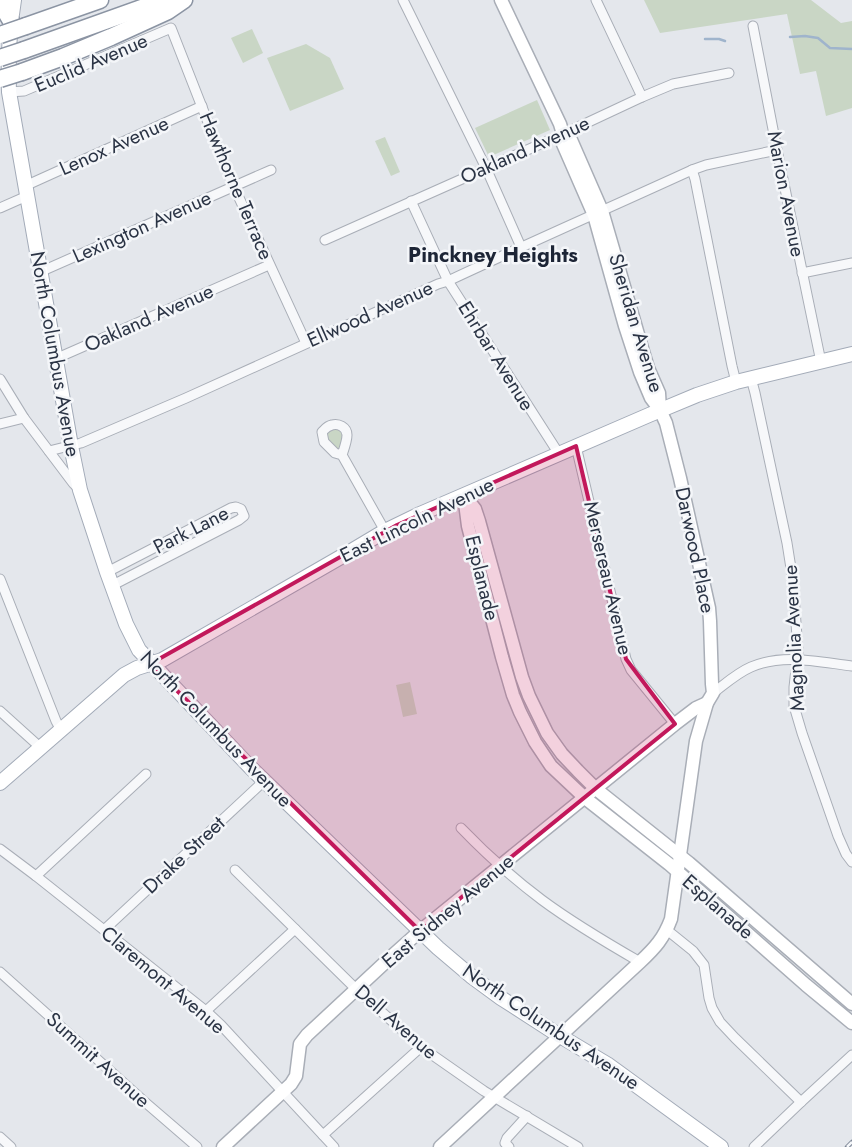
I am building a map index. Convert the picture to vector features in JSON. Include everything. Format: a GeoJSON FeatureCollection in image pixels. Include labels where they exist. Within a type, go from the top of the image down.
{"type":"FeatureCollection","features":[{"type":"Feature","properties":{"kind":"highway"},"geometry":{"type":"LineString","coordinates":[[0,35],[18,24],[100,0]]}},
{"type":"Feature","properties":{"kind":"highway"},"geometry":{"type":"LineString","coordinates":[[0,58],[164,0]]}},
{"type":"Feature","properties":{"kind":"highway"},"geometry":{"type":"LineString","coordinates":[[3,88],[22,72],[111,37],[168,11],[184,0]]}},
{"type":"Feature","properties":{"kind":"highway"},"geometry":{"type":"LineString","coordinates":[[0,2],[18,24]]}},
{"type":"Feature","properties":{"kind":"main road","name":"North Columbus Avenue"},"geometry":{"type":"LineString","coordinates":[[14,0],[18,24],[3,88],[26,191],[71,446],[80,490],[106,572],[126,624],[139,650],[150,664],[161,673],[240,757],[438,948],[485,986],[560,1036],[607,1064],[721,1147]]}},
{"type":"Feature","properties":{"kind":"main road","name":"East Lincoln Avenue"},"geometry":{"type":"LineString","coordinates":[[0,783],[124,675],[137,668],[170,656],[385,531],[420,514],[696,395],[751,378],[852,354]]}},
{"type":"Feature","properties":{"kind":"street"},"geometry":{"type":"LineString","coordinates":[[403,0],[486,168],[521,247]]}},
{"type":"Feature","properties":{"kind":"street","name":"Sheridan Avenue"},"geometry":{"type":"LineString","coordinates":[[501,0],[560,124],[563,144],[598,213],[640,372],[651,398],[660,410]]}},
{"type":"Feature","properties":{"kind":"street"},"geometry":{"type":"LineString","coordinates":[[596,0],[642,97]]}},
{"type":"Feature","properties":{"kind":"street","name":"Marion Avenue"},"geometry":{"type":"LineString","coordinates":[[753,26],[821,362]]}},
{"type":"Feature","properties":{"kind":"street","name":"Euclid Avenue"},"geometry":{"type":"LineString","coordinates":[[3,88],[24,91],[171,28]]}},
{"type":"Feature","properties":{"kind":"street","name":"Hawthorne Terrace"},"geometry":{"type":"LineString","coordinates":[[171,28],[234,187],[306,343]]}},
{"type":"Feature","properties":{"kind":"street","name":"Oakland Avenue"},"geometry":{"type":"LineString","coordinates":[[325,240],[673,84],[729,72]]}},
{"type":"Feature","properties":{"kind":"street","name":"Lenox Avenue"},"geometry":{"type":"LineString","coordinates":[[0,208],[26,191],[202,106]]}},
{"type":"Feature","properties":{"kind":"street","name":"Ellwood Avenue"},"geometry":{"type":"LineString","coordinates":[[49,451],[81,444],[692,170],[706,165],[777,150]]}},
{"type":"Feature","properties":{"kind":"street","name":"Lexington Avenue"},"geometry":{"type":"LineString","coordinates":[[40,272],[271,170]]}},
{"type":"Feature","properties":{"kind":"street"},"geometry":{"type":"LineString","coordinates":[[692,170],[736,382]]}},
{"type":"Feature","properties":{"kind":"street","name":"Ehrbar Avenue"},"geometry":{"type":"LineString","coordinates":[[411,201],[448,281],[559,454]]}},
{"type":"Feature","properties":{"kind":"street"},"geometry":{"type":"LineString","coordinates":[[802,273],[852,263]]}},
{"type":"Feature","properties":{"kind":"street","name":"Oakland Avenue"},"geometry":{"type":"LineString","coordinates":[[55,359],[270,265]]}},
{"type":"Feature","properties":{"kind":"street","name":"Magnolia Avenue"},"geometry":{"type":"LineString","coordinates":[[751,378],[758,402],[793,581],[798,651],[794,706],[838,836],[852,862]]}},
{"type":"Feature","properties":{"kind":"street"},"geometry":{"type":"LineString","coordinates":[[0,379],[24,418],[80,490]]}},
{"type":"Feature","properties":{"kind":"street","name":"Darwood Place"},"geometry":{"type":"LineString","coordinates":[[660,410],[666,423],[680,478],[709,608],[712,684],[710,698],[696,741],[671,919],[667,930]]}},
{"type":"Feature","properties":{"kind":"street"},"geometry":{"type":"LineString","coordinates":[[0,424],[24,418]]}},
{"type":"Feature","properties":{"kind":"street","name":"Mersereau Avenue"},"geometry":{"type":"LineString","coordinates":[[576,446],[626,659],[631,670],[675,724]]}},
{"type":"Feature","properties":{"kind":"street"},"geometry":{"type":"LineString","coordinates":[[342,455],[385,531]]}},
{"type":"Feature","properties":{"kind":"street","name":"Esplanade"},"geometry":{"type":"LineString","coordinates":[[464,495],[475,509],[479,521],[529,696],[547,733],[562,754],[596,789],[689,863],[852,1004]]}},
{"type":"Feature","properties":{"kind":"street","name":"Esplanade"},"geometry":{"type":"LineString","coordinates":[[464,495],[468,526],[516,703],[535,742],[551,766],[584,798],[678,872],[852,1023]]}},
{"type":"Feature","properties":{"kind":"street","name":"Park Lane"},"geometry":{"type":"LineString","coordinates":[[106,572],[231,508],[236,506],[243,512],[239,520],[112,586]]}},
{"type":"Feature","properties":{"kind":"street"},"geometry":{"type":"LineString","coordinates":[[0,579],[61,730]]}},
{"type":"Feature","properties":{"kind":"street"},"geometry":{"type":"LineString","coordinates":[[710,698],[739,674],[765,662],[783,659],[852,666]]}},
{"type":"Feature","properties":{"kind":"street","name":"East Sidney Avenue"},"geometry":{"type":"LineString","coordinates":[[223,1147],[291,1084],[296,1076],[300,1044],[307,1035],[356,989],[420,931],[675,724],[710,698]]}},
{"type":"Feature","properties":{"kind":"street"},"geometry":{"type":"LineString","coordinates":[[0,711],[41,748]]}},
{"type":"Feature","properties":{"kind":"street"},"geometry":{"type":"LineString","coordinates":[[675,724],[684,726],[696,741]]}},
{"type":"Feature","properties":{"kind":"street"},"geometry":{"type":"LineString","coordinates":[[36,876],[146,774]]}},
{"type":"Feature","properties":{"kind":"street","name":"Drake Street"},"geometry":{"type":"LineString","coordinates":[[104,930],[264,780]]}},
{"type":"Feature","properties":{"kind":"street"},"geometry":{"type":"LineString","coordinates":[[461,828],[501,866],[550,906],[640,962]]}},
{"type":"Feature","properties":{"kind":"street","name":"Claremont Avenue"},"geometry":{"type":"LineString","coordinates":[[0,849],[206,1011],[334,1147]]}},
{"type":"Feature","properties":{"kind":"street","name":"Dell Avenue"},"geometry":{"type":"LineString","coordinates":[[235,870],[356,989],[421,1047],[494,1097],[578,1147]]}},
{"type":"Feature","properties":{"kind":"street"},"geometry":{"type":"LineString","coordinates":[[206,1011],[295,928]]}},
{"type":"Feature","properties":{"kind":"street"},"geometry":{"type":"LineString","coordinates":[[440,1147],[640,962],[661,941],[667,930],[693,951],[704,964],[709,998],[720,1022],[801,1102]]}},
{"type":"Feature","properties":{"kind":"street","name":"Summit Avenue"},"geometry":{"type":"LineString","coordinates":[[0,972],[197,1147]]}},
{"type":"Feature","properties":{"kind":"street"},"geometry":{"type":"LineString","coordinates":[[323,1135],[421,1047]]}},
{"type":"Feature","properties":{"kind":"street"},"geometry":{"type":"LineString","coordinates":[[754,1147],[852,1055]]}},
{"type":"Feature","properties":{"kind":"street"},"geometry":{"type":"LineString","coordinates":[[510,1147],[506,1143],[507,1138],[527,1116]]}},
{"type":"Feature","properties":{"kind":"street"},"geometry":{"type":"LineString","coordinates":[[0,1138],[11,1147]]}},
{"type":"Feature","properties":{"kind":"highlighted area"},"geometry":{"type":"Polygon","coordinates":[[[576,446],[626,659],[675,724],[420,931],[150,664],[397,525],[576,446]]]}},
{"type":"Feature","properties":{"kind":"green space"},"geometry":{"type":"Polygon","coordinates":[[[644,0],[811,0],[841,23],[852,21],[852,108],[826,116],[816,71],[800,74],[787,14],[660,33],[644,0]]]}},
{"type":"Feature","properties":{"kind":"green space"},"geometry":{"type":"Polygon","coordinates":[[[252,29],[263,53],[243,63],[231,38],[252,29]]]}},
{"type":"Feature","properties":{"kind":"green space"},"geometry":{"type":"Polygon","coordinates":[[[306,44],[330,58],[344,89],[290,111],[267,58],[306,44]]]}},
{"type":"Feature","properties":{"kind":"green space"},"geometry":{"type":"Polygon","coordinates":[[[537,100],[550,130],[489,157],[475,128],[537,100]]]}},
{"type":"Feature","properties":{"kind":"green space"},"geometry":{"type":"Polygon","coordinates":[[[385,137],[400,172],[391,176],[375,141],[385,137]]]}},
{"type":"Feature","properties":{"kind":"green space"},"geometry":{"type":"Polygon","coordinates":[[[334,428],[339,429],[343,436],[339,449],[330,443],[326,434],[327,431],[334,428]]]}},
{"type":"Feature","properties":{"kind":"green space"},"geometry":{"type":"Polygon","coordinates":[[[410,682],[417,714],[403,717],[396,685],[410,682]]]}},
{"type":"Feature","properties":{"kind":"waterway"},"geometry":{"type":"LineString","coordinates":[[790,37],[805,36],[818,38],[830,48],[852,49]]}},
{"type":"Feature","properties":{"kind":"waterway"},"geometry":{"type":"LineString","coordinates":[[705,39],[725,41]]}},
{"type":"Feature","properties":{"kind":"railway"},"geometry":{"type":"LineString","coordinates":[[847,1147],[852,1142]]}},
{"type":"Feature","properties":{"kind":"district","name":"Pinckney Heights"},"geometry":{"type":"Point","coordinates":[493,255]}}]}
